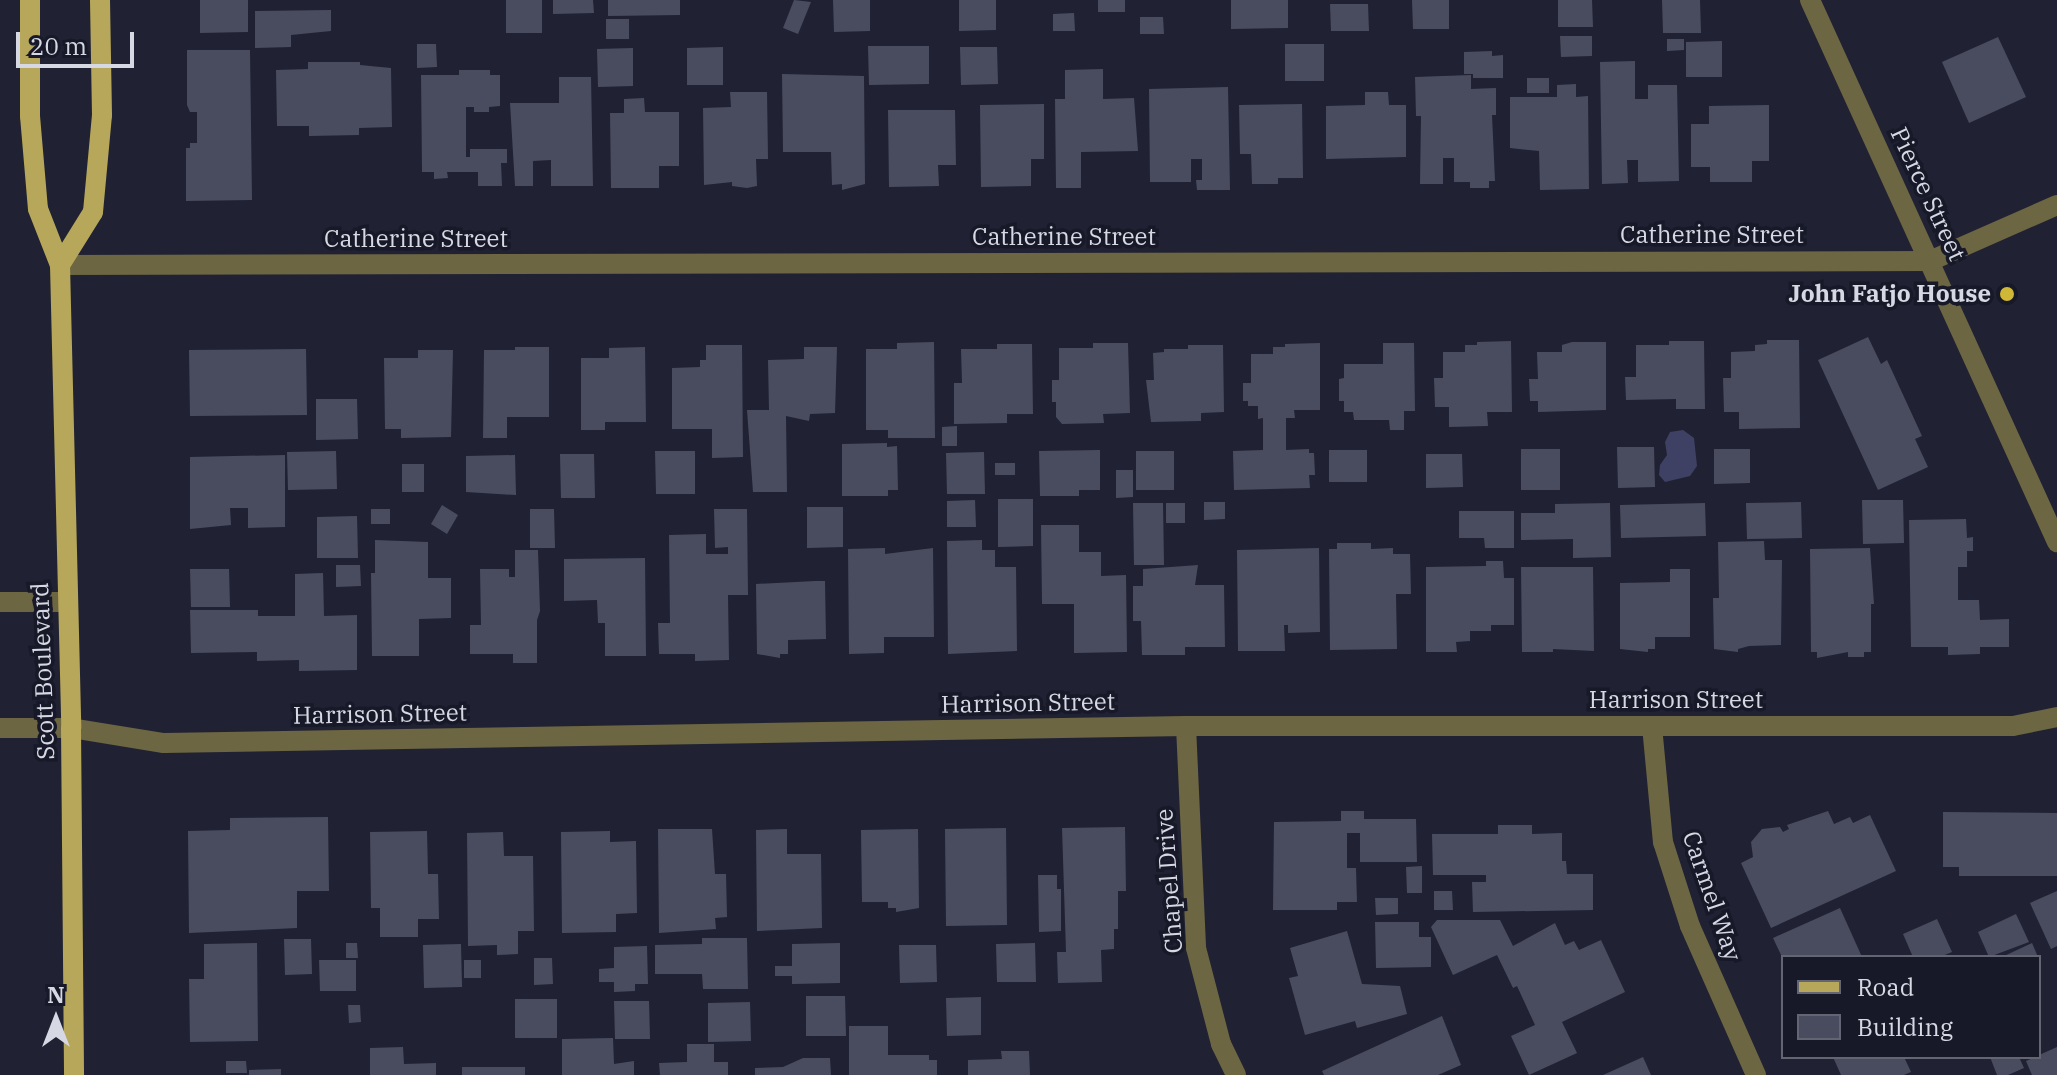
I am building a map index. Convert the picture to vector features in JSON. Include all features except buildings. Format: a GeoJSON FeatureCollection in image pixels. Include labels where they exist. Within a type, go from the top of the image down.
{"type":"FeatureCollection","features":[{"type":"Feature","properties":{"kind":"main road","name":"Scott Boulevard"},"geometry":{"type":"LineString","coordinates":[[30,0],[30,116],[38,209],[60,265],[71,728],[74,1075]]}},
{"type":"Feature","properties":{"kind":"main road"},"geometry":{"type":"LineString","coordinates":[[60,265],[93,212],[102,115],[100,0]]}},
{"type":"Feature","properties":{"kind":"street","name":"Pierce Street"},"geometry":{"type":"LineString","coordinates":[[1810,0],[2057,542]]}},
{"type":"Feature","properties":{"kind":"street","name":"Catherine Street"},"geometry":{"type":"LineString","coordinates":[[60,265],[1930,261],[2057,205]]}},
{"type":"Feature","properties":{"kind":"street"},"geometry":{"type":"LineString","coordinates":[[0,602],[66,602]]}},
{"type":"Feature","properties":{"kind":"street","name":"Harrison Street"},"geometry":{"type":"LineString","coordinates":[[0,728],[71,728],[164,743],[1186,726],[2013,726],[2057,717]]}},
{"type":"Feature","properties":{"kind":"street","name":"Chapel Drive"},"geometry":{"type":"LineString","coordinates":[[1186,726],[1196,948],[1221,1044],[1236,1075]]}},
{"type":"Feature","properties":{"kind":"street","name":"Carmel Way"},"geometry":{"type":"LineString","coordinates":[[1652,726],[1663,842],[1690,926],[1756,1075]]}},
{"type":"Feature","properties":{"kind":"water"},"geometry":{"type":"Polygon","coordinates":[[[1683,430],[1694,438],[1697,466],[1690,476],[1665,482],[1659,475],[1660,465],[1667,455],[1665,442],[1670,432],[1683,430]]]}},
{"type":"Feature","properties":{"kind":"place","name":"John Fatjo House"},"geometry":{"type":"Point","coordinates":[2007,294]}}]}
